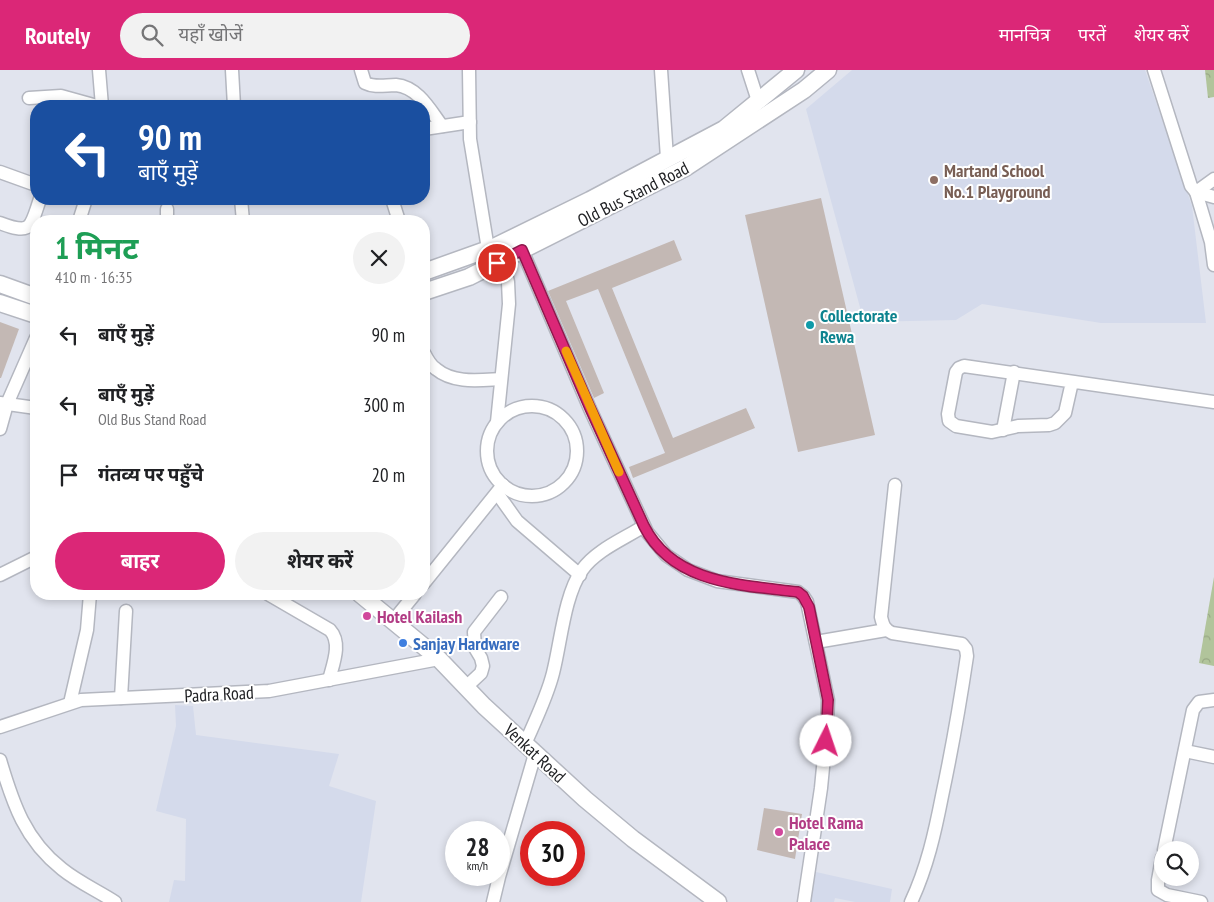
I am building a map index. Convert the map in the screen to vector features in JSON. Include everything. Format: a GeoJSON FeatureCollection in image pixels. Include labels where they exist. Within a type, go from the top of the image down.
{"type":"FeatureCollection","features":[{"type":"Feature","properties":{"kind":"main road","name":"Old Bus Stand Road"},"geometry":{"type":"LineString","coordinates":[[430,290],[469,277],[496,257],[590,200],[724,129],[796,70]]}},
{"type":"Feature","properties":{"kind":"main road","name":"Old Bus Stand Road"},"geometry":{"type":"LineString","coordinates":[[430,271],[522,250],[685,168],[804,90],[828,70]]}},
{"type":"Feature","properties":{"kind":"main road"},"geometry":{"type":"LineString","coordinates":[[0,284],[30,295]]}},
{"type":"Feature","properties":{"kind":"main road"},"geometry":{"type":"LineString","coordinates":[[0,303],[30,313]]}},
{"type":"Feature","properties":{"kind":"main road","name":"Venkat Road"},"geometry":{"type":"LineString","coordinates":[[367,600],[439,659],[530,749],[633,840],[718,902]]}},
{"type":"Feature","properties":{"kind":"street"},"geometry":{"type":"LineString","coordinates":[[99,70],[102,100]]}},
{"type":"Feature","properties":{"kind":"street"},"geometry":{"type":"LineString","coordinates":[[232,70],[234,100]]}},
{"type":"Feature","properties":{"kind":"street"},"geometry":{"type":"LineString","coordinates":[[360,70],[365,83],[371,86],[396,85],[413,90],[421,100]]}},
{"type":"Feature","properties":{"kind":"street"},"geometry":{"type":"LineString","coordinates":[[469,70],[470,139],[496,257],[508,282],[509,304],[497,422],[489,438],[487,455],[492,472],[518,521],[580,575]]}},
{"type":"Feature","properties":{"kind":"street"},"geometry":{"type":"LineString","coordinates":[[661,70],[667,158]]}},
{"type":"Feature","properties":{"kind":"street"},"geometry":{"type":"LineString","coordinates":[[748,70],[758,101]]}},
{"type":"Feature","properties":{"kind":"street"},"geometry":{"type":"LineString","coordinates":[[1154,70],[1192,186],[1196,192],[1211,242],[1214,265]]}},
{"type":"Feature","properties":{"kind":"street"},"geometry":{"type":"LineString","coordinates":[[29,98],[61,96],[75,100]]}},
{"type":"Feature","properties":{"kind":"street"},"geometry":{"type":"LineString","coordinates":[[430,111],[442,126]]}},
{"type":"Feature","properties":{"kind":"street"},"geometry":{"type":"LineString","coordinates":[[430,128],[470,122]]}},
{"type":"Feature","properties":{"kind":"street"},"geometry":{"type":"LineString","coordinates":[[0,172],[30,183]]}},
{"type":"Feature","properties":{"kind":"street"},"geometry":{"type":"LineString","coordinates":[[1196,192],[1214,179]]}},
{"type":"Feature","properties":{"kind":"street"},"geometry":{"type":"LineString","coordinates":[[1196,192],[1214,197]]}},
{"type":"Feature","properties":{"kind":"street"},"geometry":{"type":"LineString","coordinates":[[0,223],[23,230],[28,228],[30,224]]}},
{"type":"Feature","properties":{"kind":"street"},"geometry":{"type":"LineString","coordinates":[[522,250],[586,400],[647,532],[666,555],[688,570],[717,581],[798,592],[803,596],[809,607],[828,700],[828,726],[804,902]]}},
{"type":"Feature","properties":{"kind":"street"},"geometry":{"type":"LineString","coordinates":[[0,429],[4,404],[30,350]]}},
{"type":"Feature","properties":{"kind":"street"},"geometry":{"type":"LineString","coordinates":[[430,362],[435,369],[449,377],[466,380],[501,379]]}},
{"type":"Feature","properties":{"kind":"street"},"geometry":{"type":"LineString","coordinates":[[1072,382],[1065,413],[1055,423],[1049,425],[1018,426],[992,432],[956,426],[950,421],[948,414],[956,372],[964,366],[1214,402]]}},
{"type":"Feature","properties":{"kind":"street"},"geometry":{"type":"LineString","coordinates":[[1003,430],[1014,372]]}},
{"type":"Feature","properties":{"kind":"street"},"geometry":{"type":"LineString","coordinates":[[4,404],[30,407]]}},
{"type":"Feature","properties":{"kind":"street"},"geometry":{"type":"LineString","coordinates":[[497,422],[510,411],[528,406],[545,408],[561,416],[572,430],[577,446],[575,464],[566,480],[553,491],[536,496],[500,489]]}},
{"type":"Feature","properties":{"kind":"street"},"geometry":{"type":"LineString","coordinates":[[886,630],[881,617],[895,485]]}},
{"type":"Feature","properties":{"kind":"street"},"geometry":{"type":"LineString","coordinates":[[430,576],[500,489]]}},
{"type":"Feature","properties":{"kind":"street"},"geometry":{"type":"LineString","coordinates":[[493,902],[536,720],[553,674],[573,587],[595,556],[644,526]]}},
{"type":"Feature","properties":{"kind":"street"},"geometry":{"type":"LineString","coordinates":[[0,575],[30,560]]}},
{"type":"Feature","properties":{"kind":"street"},"geometry":{"type":"LineString","coordinates":[[466,687],[481,673],[483,666],[482,658],[475,648],[474,632],[502,597]]}},
{"type":"Feature","properties":{"kind":"street"},"geometry":{"type":"LineString","coordinates":[[70,704],[87,630],[90,600]]}},
{"type":"Feature","properties":{"kind":"street"},"geometry":{"type":"LineString","coordinates":[[278,600],[334,633],[336,650],[329,680]]}},
{"type":"Feature","properties":{"kind":"street"},"geometry":{"type":"LineString","coordinates":[[393,621],[410,600]]}},
{"type":"Feature","properties":{"kind":"street"},"geometry":{"type":"LineString","coordinates":[[121,698],[126,612]]}},
{"type":"Feature","properties":{"kind":"street"},"geometry":{"type":"LineString","coordinates":[[816,642],[886,630],[892,633],[958,642],[966,649],[967,656],[951,756],[934,838],[926,865],[911,902]]}},
{"type":"Feature","properties":{"kind":"street","name":"Padra Road"},"geometry":{"type":"LineString","coordinates":[[0,727],[81,700],[269,691],[439,659]]}},
{"type":"Feature","properties":{"kind":"street"},"geometry":{"type":"LineString","coordinates":[[1166,841],[1193,710],[1199,702],[1214,700]]}},
{"type":"Feature","properties":{"kind":"street"},"geometry":{"type":"LineString","coordinates":[[1185,751],[1214,756]]}},
{"type":"Feature","properties":{"kind":"street"},"geometry":{"type":"LineString","coordinates":[[0,760],[15,807],[26,830],[42,851],[63,870],[115,902]]}},
{"type":"Feature","properties":{"kind":"street"},"geometry":{"type":"LineString","coordinates":[[1157,886],[1160,893],[1201,902]]}},
{"type":"Feature","properties":{"kind":"shaded area"},"geometry":{"type":"Polygon","coordinates":[[[852,70],[1145,70],[1192,206],[1206,323],[1101,323],[982,304],[956,320],[864,322],[806,109],[852,70]]]}},
{"type":"Feature","properties":{"kind":"shaded area"},"geometry":{"type":"Polygon","coordinates":[[[175,705],[193,706],[196,735],[339,754],[329,786],[376,801],[361,902],[169,902],[174,880],[185,881],[186,819],[156,811],[176,726],[175,705]]]}},
{"type":"Feature","properties":{"kind":"shaded area"},"geometry":{"type":"Polygon","coordinates":[[[816,872],[892,889],[890,902],[855,902],[835,898],[834,902],[809,902],[816,872]]]}},
{"type":"Feature","properties":{"kind":"green space"},"geometry":{"type":"Polygon","coordinates":[[[1205,70],[1214,70],[1214,97],[1208,98],[1205,70]]]}},
{"type":"Feature","properties":{"kind":"green space"},"geometry":{"type":"Polygon","coordinates":[[[1214,577],[1214,666],[1199,663],[1214,577]]]}},
{"type":"Feature","properties":{"kind":"building","name":"Collectorate Rewa"},"geometry":{"type":"Polygon","coordinates":[[[821,198],[875,435],[798,452],[745,215],[821,198]]]}},
{"type":"Feature","properties":{"kind":"building"},"geometry":{"type":"Polygon","coordinates":[[[674,240],[682,260],[612,288],[673,438],[746,408],[755,428],[633,478],[629,467],[665,453],[598,289],[566,301],[604,393],[594,398],[548,291],[674,240]]]}},
{"type":"Feature","properties":{"kind":"building"},"geometry":{"type":"Polygon","coordinates":[[[0,322],[19,329],[1,378],[0,378],[0,322]]]}},
{"type":"Feature","properties":{"kind":"building","name":"Hotel Rama Palace"},"geometry":{"type":"Polygon","coordinates":[[[764,808],[802,814],[795,859],[757,850],[764,808]]]}},
{"type":"Feature","properties":{"kind":"slow traffic"},"geometry":{"type":"LineString","coordinates":[[566,351],[619,472]]}},
{"type":"Feature","properties":{"kind":"place","name":"Martand School No.1 Playground"},"geometry":{"type":"Point","coordinates":[934,180]}},
{"type":"Feature","properties":{"kind":"place","name":"Collectorate Rewa"},"geometry":{"type":"Point","coordinates":[810,325]}},
{"type":"Feature","properties":{"kind":"place","name":"Hotel Kailash"},"geometry":{"type":"Point","coordinates":[367,616]}},
{"type":"Feature","properties":{"kind":"place","name":"Sanjay Hardware"},"geometry":{"type":"Point","coordinates":[403,643]}},
{"type":"Feature","properties":{"kind":"place","name":"Hotel Rama Palace"},"geometry":{"type":"Point","coordinates":[779,832]}},
{"type":"Feature","properties":{"kind":"route"},"geometry":{"type":"LineString","coordinates":[[497,263],[522,250],[590,408],[644,526],[666,555],[688,570],[717,581],[798,592],[803,596],[809,607],[828,700],[826,741]]}}]}
